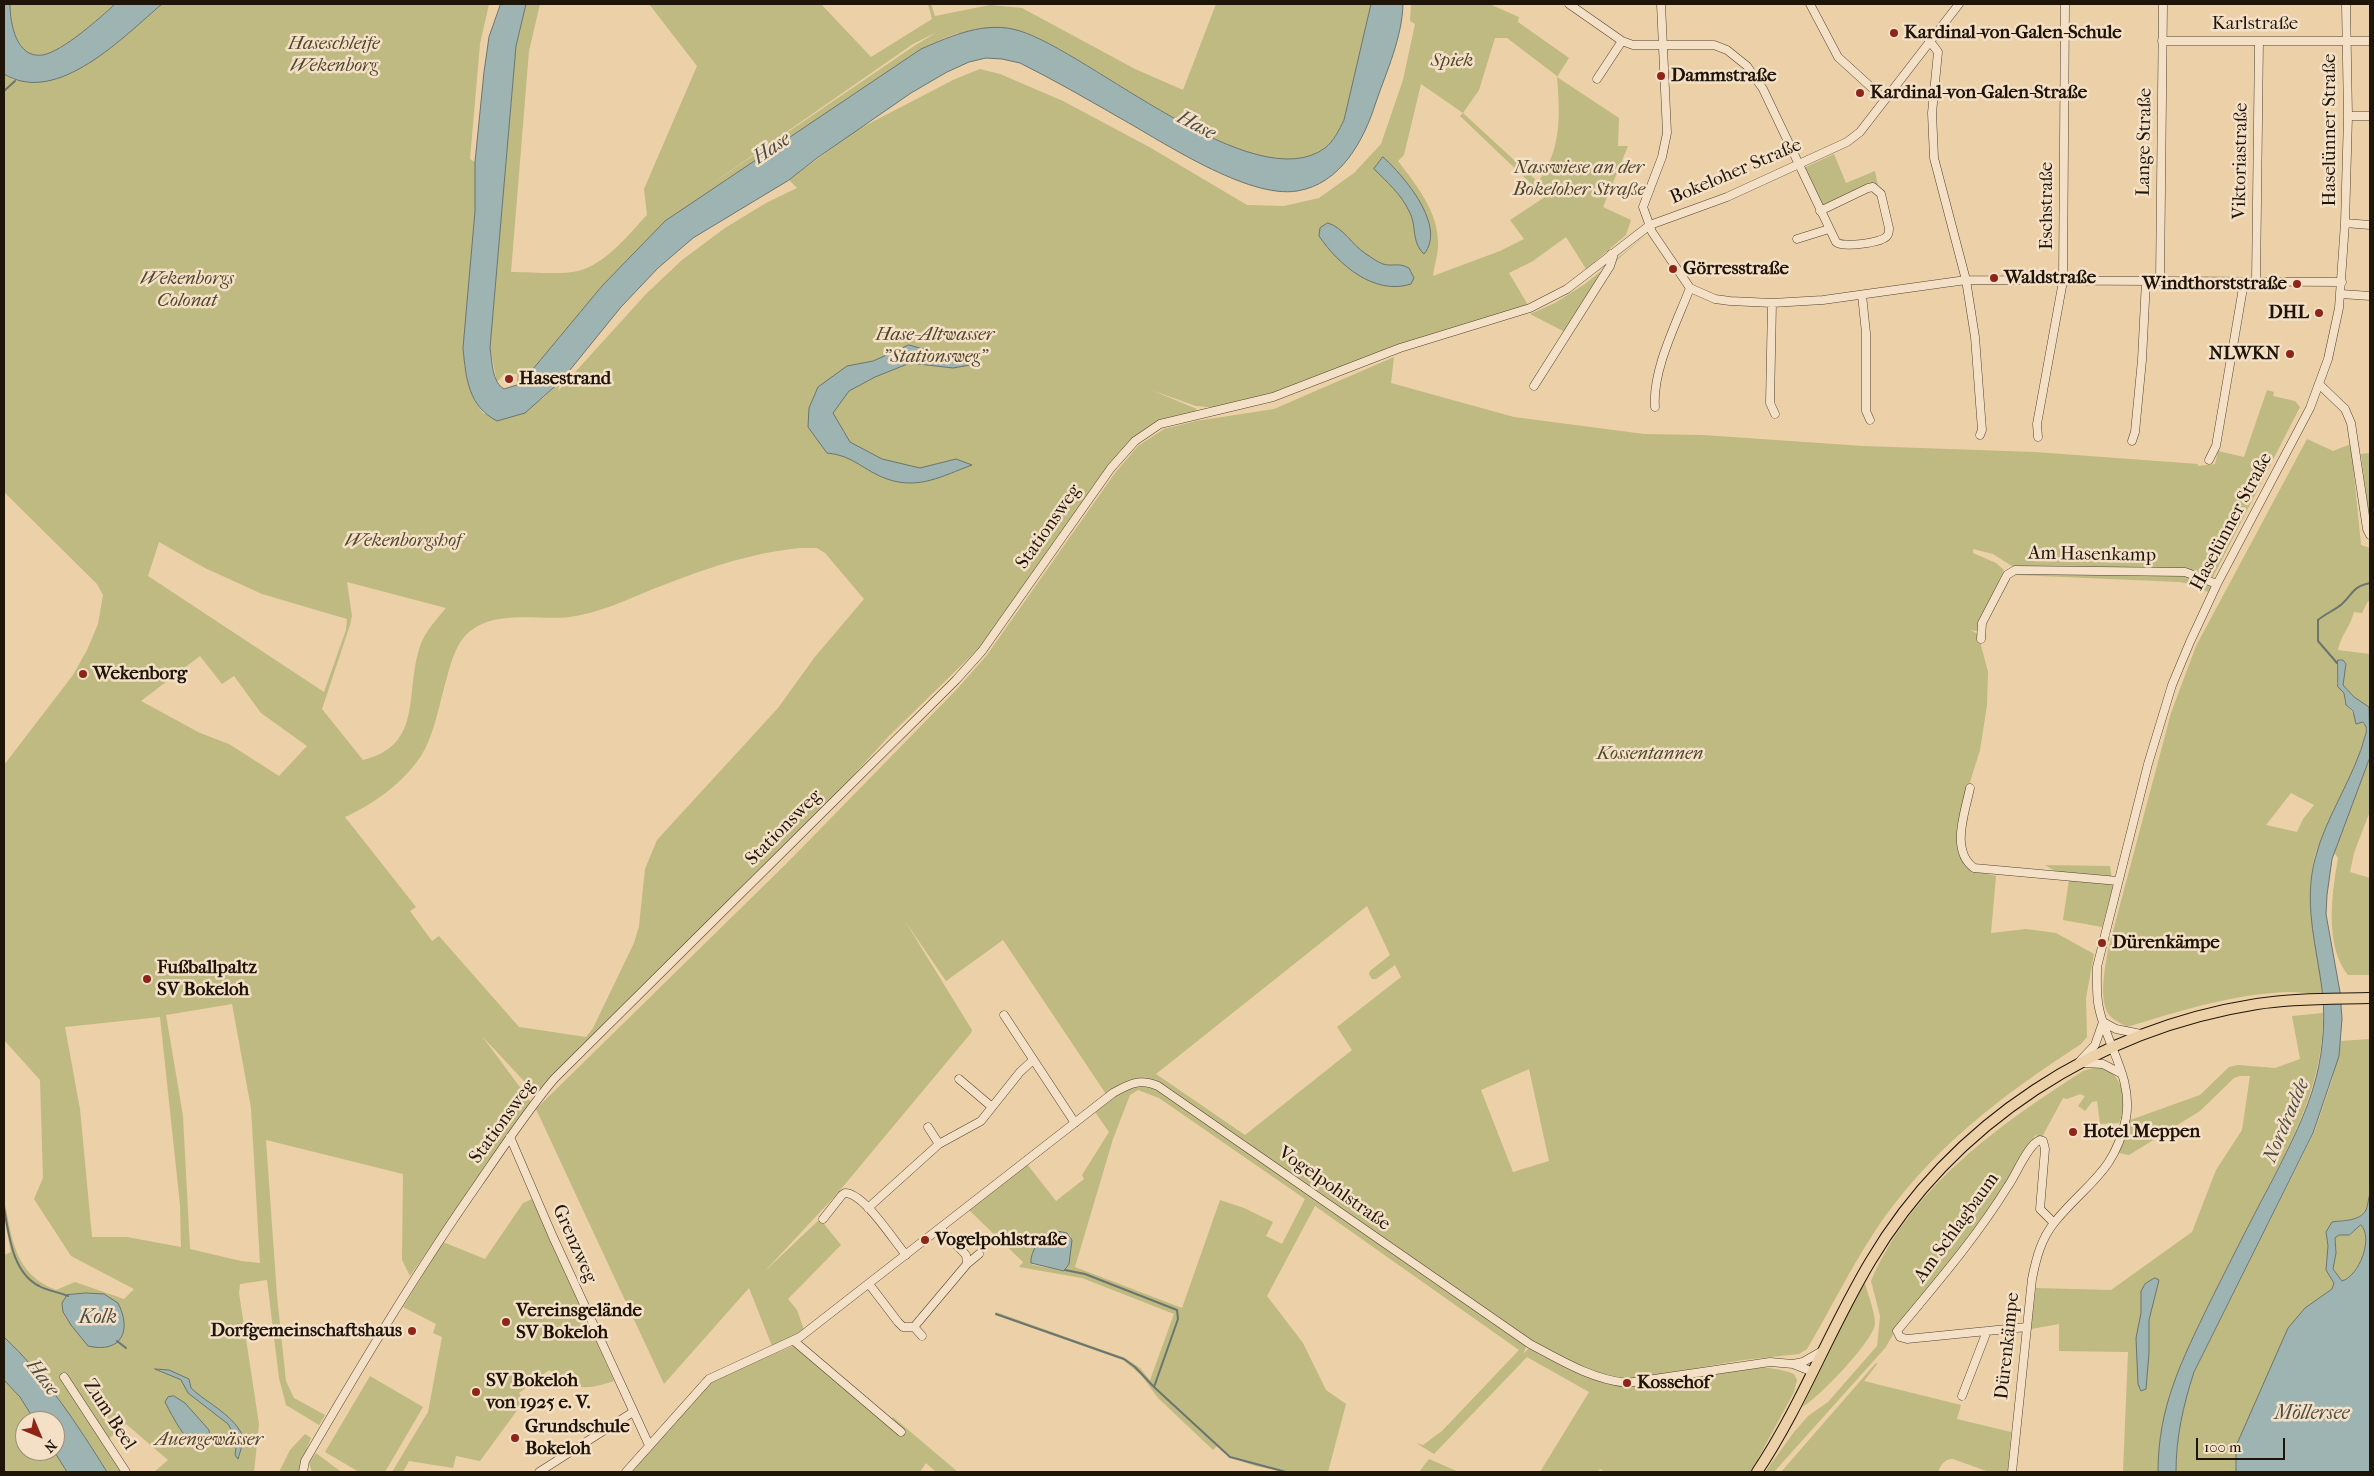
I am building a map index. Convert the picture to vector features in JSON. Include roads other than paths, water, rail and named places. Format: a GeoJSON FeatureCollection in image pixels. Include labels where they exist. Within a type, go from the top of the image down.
{"type":"FeatureCollection","features":[{"type":"Feature","properties":{"kind":"main road"},"geometry":{"type":"LineString","coordinates":[[1757,1472],[1786,1423],[1874,1255],[1909,1204],[1960,1148],[2013,1105],[2079,1063],[2113,1046],[2140,1034],[2185,1020],[2257,1004],[2370,998]]}},
{"type":"Feature","properties":{"kind":"street"},"geometry":{"type":"LineString","coordinates":[[1569,4],[1622,41],[1633,44],[1663,46],[1714,45],[1738,58],[1763,88],[1820,211],[1839,245],[1847,246],[1886,237],[1889,228],[1881,194],[1873,187],[1820,211]]}},
{"type":"Feature","properties":{"kind":"street"},"geometry":{"type":"LineString","coordinates":[[1661,4],[1666,133],[1662,157],[1643,207],[1650,225],[1690,288],[1715,299],[1772,303],[1862,295],[1966,280],[2342,282]]}},
{"type":"Feature","properties":{"kind":"street"},"geometry":{"type":"LineString","coordinates":[[1810,4],[1838,57],[1884,100]]}},
{"type":"Feature","properties":{"kind":"street","name":"Eschstraße"},"geometry":{"type":"LineString","coordinates":[[2038,437],[2037,424],[2063,281],[2065,4]]}},
{"type":"Feature","properties":{"kind":"street","name":"Lange Straße"},"geometry":{"type":"LineString","coordinates":[[2160,281],[2163,4]]}},
{"type":"Feature","properties":{"kind":"street","name":"Haselünner Straße"},"geometry":{"type":"LineString","coordinates":[[2113,1046],[2103,1022],[2096,990],[2097,967],[2163,713],[2190,642],[2320,385],[2337,324],[2342,282],[2345,223],[2348,116],[2346,4]]}},
{"type":"Feature","properties":{"kind":"street","name":"Bokeloher Straße"},"geometry":{"type":"LineString","coordinates":[[1400,348],[1530,308],[1567,289],[1650,225],[1727,197],[1853,138],[1956,5]]}},
{"type":"Feature","properties":{"kind":"street"},"geometry":{"type":"LineString","coordinates":[[1929,40],[1938,52],[1932,113],[1934,158],[1966,280],[1975,337],[1982,430],[1980,435]]}},
{"type":"Feature","properties":{"kind":"street"},"geometry":{"type":"LineString","coordinates":[[1597,80],[1622,41]]}},
{"type":"Feature","properties":{"kind":"street","name":"Karlstraße"},"geometry":{"type":"LineString","coordinates":[[2162,41],[2370,41]]}},
{"type":"Feature","properties":{"kind":"street","name":"Viktoriastraße"},"geometry":{"type":"LineString","coordinates":[[2256,282],[2259,41]]}},
{"type":"Feature","properties":{"kind":"street"},"geometry":{"type":"LineString","coordinates":[[2348,116],[2370,116]]}},
{"type":"Feature","properties":{"kind":"street"},"geometry":{"type":"LineString","coordinates":[[2345,223],[2370,225]]}},
{"type":"Feature","properties":{"kind":"street"},"geometry":{"type":"LineString","coordinates":[[1797,239],[1829,229]]}},
{"type":"Feature","properties":{"kind":"street"},"geometry":{"type":"LineString","coordinates":[[1534,386],[1610,266],[1612,254]]}},
{"type":"Feature","properties":{"kind":"street"},"geometry":{"type":"LineString","coordinates":[[2132,441],[2135,432],[2142,360],[2146,281]]}},
{"type":"Feature","properties":{"kind":"street"},"geometry":{"type":"LineString","coordinates":[[2209,460],[2216,446],[2244,282]]}},
{"type":"Feature","properties":{"kind":"street"},"geometry":{"type":"LineString","coordinates":[[1655,407],[1654,394],[1661,368],[1690,288]]}},
{"type":"Feature","properties":{"kind":"street"},"geometry":{"type":"LineString","coordinates":[[2341,294],[2370,296]]}},
{"type":"Feature","properties":{"kind":"street"},"geometry":{"type":"LineString","coordinates":[[1862,295],[1866,333],[1866,411],[1870,420]]}},
{"type":"Feature","properties":{"kind":"street"},"geometry":{"type":"LineString","coordinates":[[1772,303],[1770,403],[1775,414]]}},
{"type":"Feature","properties":{"kind":"street","name":"Stationsweg"},"geometry":{"type":"LineString","coordinates":[[303,1472],[305,1461],[398,1304],[510,1137],[554,1079],[831,805],[982,651],[1111,468],[1135,441],[1146,432],[1170,420],[1273,397],[1400,348]]}},
{"type":"Feature","properties":{"kind":"street"},"geometry":{"type":"LineString","coordinates":[[2320,385],[2345,409],[2351,423],[2367,529],[2370,535]]}},
{"type":"Feature","properties":{"kind":"street","name":"Am Hasenkamp"},"geometry":{"type":"LineString","coordinates":[[1981,639],[1980,628],[1986,615],[2007,575],[2015,570],[2184,572],[2218,584]]}},
{"type":"Feature","properties":{"kind":"street"},"geometry":{"type":"LineString","coordinates":[[1970,788],[1960,842],[1968,863],[1974,868],[2118,881]]}},
{"type":"Feature","properties":{"kind":"street"},"geometry":{"type":"LineString","coordinates":[[1004,1015],[1075,1123]]}},
{"type":"Feature","properties":{"kind":"street"},"geometry":{"type":"LineString","coordinates":[[2079,1063],[2095,1045],[2103,1022],[2124,1032],[2140,1034]]}},
{"type":"Feature","properties":{"kind":"street","name":"Dürenkämpe"},"geometry":{"type":"LineString","coordinates":[[2012,1472],[2032,1279],[2037,1256],[2054,1223],[2098,1179],[2118,1146],[2126,1116],[2127,1102],[2122,1074],[2113,1046]]}},
{"type":"Feature","properties":{"kind":"street"},"geometry":{"type":"LineString","coordinates":[[868,1208],[939,1144],[976,1125],[1020,1072],[1034,1060]]}},
{"type":"Feature","properties":{"kind":"street"},"geometry":{"type":"LineString","coordinates":[[2079,1063],[2103,1064],[2122,1074]]}},
{"type":"Feature","properties":{"kind":"street"},"geometry":{"type":"LineString","coordinates":[[959,1079],[992,1107]]}},
{"type":"Feature","properties":{"kind":"street","name":"Vogelpohlstraße"},"geometry":{"type":"LineString","coordinates":[[626,1472],[709,1379],[794,1341],[1112,1093],[1130,1083],[1148,1082],[1158,1086],[1530,1344],[1589,1374],[1610,1381],[1627,1383],[1770,1362],[1793,1364],[1813,1372]]}},
{"type":"Feature","properties":{"kind":"street"},"geometry":{"type":"LineString","coordinates":[[928,1128],[939,1144]]}},
{"type":"Feature","properties":{"kind":"street","name":"Grenzweg"},"geometry":{"type":"LineString","coordinates":[[510,1137],[515,1144],[553,1237],[649,1445]]}},
{"type":"Feature","properties":{"kind":"street","name":"Am Schlagbaum"},"geometry":{"type":"LineString","coordinates":[[2027,1327],[1907,1339],[1900,1337],[1897,1331],[1976,1236],[2031,1147],[2040,1140],[2043,1141],[2045,1149],[2040,1209],[2054,1223]]}},
{"type":"Feature","properties":{"kind":"street"},"geometry":{"type":"LineString","coordinates":[[823,1219],[845,1193],[851,1194],[868,1208],[906,1255]]}},
{"type":"Feature","properties":{"kind":"street"},"geometry":{"type":"LineString","coordinates":[[940,1228],[966,1255],[967,1264]]}},
{"type":"Feature","properties":{"kind":"street"},"geometry":{"type":"LineString","coordinates":[[914,1327],[967,1264],[979,1254]]}},
{"type":"Feature","properties":{"kind":"street"},"geometry":{"type":"LineString","coordinates":[[869,1284],[903,1327],[914,1327],[922,1336]]}},
{"type":"Feature","properties":{"kind":"street"},"geometry":{"type":"LineString","coordinates":[[1962,1396],[1987,1331]]}},
{"type":"Feature","properties":{"kind":"street"},"geometry":{"type":"LineString","coordinates":[[794,1341],[901,1432]]}},
{"type":"Feature","properties":{"kind":"street"},"geometry":{"type":"LineString","coordinates":[[1793,1364],[1808,1359],[1824,1350]]}},
{"type":"Feature","properties":{"kind":"street","name":"Zum Beel"},"geometry":{"type":"LineString","coordinates":[[64,1376],[126,1472]]}},
{"type":"Feature","properties":{"kind":"street"},"geometry":{"type":"LineString","coordinates":[[539,1472],[633,1412]]}},
{"type":"Feature","properties":{"kind":"water"},"geometry":{"type":"Polygon","coordinates":[[[4,4],[10,4],[13,30],[21,46],[34,55],[43,55],[71,41],[115,4],[162,4],[129,33],[89,63],[67,75],[46,81],[24,82],[4,74],[4,4]]]}},
{"type":"Feature","properties":{"kind":"water"},"geometry":{"type":"Polygon","coordinates":[[[501,4],[526,4],[516,46],[490,348],[495,377],[504,389],[517,385],[533,369],[602,286],[665,221],[921,49],[932,44],[982,28],[1007,28],[1020,31],[1050,44],[1172,117],[1215,139],[1257,155],[1294,159],[1325,148],[1334,139],[1344,120],[1371,4],[1403,4],[1400,29],[1393,54],[1365,131],[1338,170],[1313,187],[1297,191],[1277,191],[1231,178],[1182,154],[1020,63],[986,58],[969,62],[947,72],[911,93],[817,158],[789,180],[693,238],[658,268],[621,307],[561,381],[525,413],[497,421],[487,415],[474,399],[467,380],[463,348],[475,211],[475,162],[484,72],[489,37],[501,4]]]}},
{"type":"Feature","properties":{"kind":"water"},"geometry":{"type":"Polygon","coordinates":[[[1383,157],[1402,176],[1427,216],[1430,243],[1424,254],[1417,244],[1413,222],[1406,205],[1393,188],[1374,169],[1383,157]]]}},
{"type":"Feature","properties":{"kind":"water"},"geometry":{"type":"Polygon","coordinates":[[[1328,223],[1334,225],[1361,250],[1379,262],[1387,265],[1402,265],[1409,268],[1414,278],[1411,284],[1397,287],[1384,286],[1358,275],[1347,267],[1319,236],[1320,228],[1328,223]]]}},
{"type":"Feature","properties":{"kind":"water"},"geometry":{"type":"Polygon","coordinates":[[[909,345],[976,364],[953,368],[910,363],[875,377],[849,391],[833,413],[850,442],[882,459],[920,468],[956,459],[972,465],[930,480],[910,483],[887,479],[851,460],[836,454],[827,453],[808,427],[809,408],[818,387],[847,366],[873,361],[909,345]]]}},
{"type":"Feature","properties":{"kind":"water"},"geometry":{"type":"Polygon","coordinates":[[[2338,660],[2343,660],[2346,664],[2343,685],[2354,697],[2369,707],[2370,757],[2332,859],[2327,895],[2326,914],[2340,992],[2342,1019],[2339,1056],[2313,1133],[2194,1372],[2181,1422],[2177,1446],[2176,1472],[2158,1472],[2162,1426],[2167,1404],[2181,1364],[2210,1302],[2298,1129],[2308,1104],[2319,1066],[2323,1030],[2323,1006],[2310,906],[2312,875],[2315,859],[2326,827],[2355,765],[2366,733],[2366,726],[2363,722],[2356,724],[2353,711],[2346,705],[2344,693],[2338,687],[2338,660]]]}},
{"type":"Feature","properties":{"kind":"water","name":"Möllersee"},"geometry":{"type":"Polygon","coordinates":[[[2370,1194],[2370,1472],[2236,1472],[2236,1446],[2288,1328],[2305,1308],[2332,1289],[2334,1283],[2326,1270],[2328,1246],[2326,1232],[2332,1222],[2355,1219],[2363,1214],[2367,1208],[2370,1194]],[[2361,1225],[2349,1235],[2339,1235],[2335,1238],[2336,1253],[2333,1269],[2342,1281],[2348,1278],[2359,1265],[2365,1247],[2365,1231],[2361,1225]]]}},
{"type":"Feature","properties":{"kind":"water"},"geometry":{"type":"Polygon","coordinates":[[[1053,1230],[1067,1233],[1072,1240],[1069,1264],[1064,1271],[1031,1263],[1032,1253],[1038,1244],[1053,1230]]]}},
{"type":"Feature","properties":{"kind":"water"},"geometry":{"type":"Polygon","coordinates":[[[2155,1278],[2159,1280],[2149,1320],[2146,1389],[2141,1391],[2138,1384],[2136,1338],[2141,1313],[2141,1291],[2145,1284],[2155,1278]]]}},
{"type":"Feature","properties":{"kind":"water","name":"Kolk"},"geometry":{"type":"Polygon","coordinates":[[[104,1294],[118,1303],[124,1322],[124,1331],[116,1343],[100,1348],[88,1346],[63,1312],[62,1303],[67,1295],[104,1294]]]}},
{"type":"Feature","properties":{"kind":"water"},"geometry":{"type":"Polygon","coordinates":[[[4,1337],[47,1384],[107,1472],[67,1472],[60,1461],[65,1461],[65,1411],[29,1411],[20,1397],[4,1380],[4,1337]]]}},
{"type":"Feature","properties":{"kind":"water"},"geometry":{"type":"Polygon","coordinates":[[[155,1369],[169,1370],[189,1379],[191,1388],[234,1423],[244,1439],[238,1459],[235,1455],[237,1440],[228,1424],[188,1393],[181,1380],[155,1369]]]}},
{"type":"Feature","properties":{"kind":"water"},"geometry":{"type":"Polygon","coordinates":[[[174,1396],[185,1403],[209,1430],[211,1443],[206,1448],[198,1450],[188,1440],[175,1421],[165,1402],[168,1397],[174,1396]]]}},
{"type":"Feature","properties":{"kind":"waterway"},"geometry":{"type":"LineString","coordinates":[[4,91],[15,81]]}},
{"type":"Feature","properties":{"kind":"waterway"},"geometry":{"type":"LineString","coordinates":[[2337,663],[2318,641],[2318,620],[2342,604],[2356,589],[2370,583]]}},
{"type":"Feature","properties":{"kind":"waterway"},"geometry":{"type":"LineString","coordinates":[[4,1208],[13,1252],[23,1272],[39,1286],[68,1296]]}},
{"type":"Feature","properties":{"kind":"waterway"},"geometry":{"type":"LineString","coordinates":[[1065,1270],[1085,1274],[1177,1310],[1178,1319],[1154,1387],[1230,1457],[1286,1472]]}},
{"type":"Feature","properties":{"kind":"waterway"},"geometry":{"type":"LineString","coordinates":[[996,1314],[1124,1359],[1135,1367],[1154,1387]]}},
{"type":"Feature","properties":{"kind":"waterway"},"geometry":{"type":"LineString","coordinates":[[117,1341],[126,1348]]}},
{"type":"Feature","properties":{"kind":"place","name":"Kardinal-von-Galen-Schule"},"geometry":{"type":"Point","coordinates":[1894,33]}},
{"type":"Feature","properties":{"kind":"place","name":"Dammstraße"},"geometry":{"type":"Point","coordinates":[1661,76]}},
{"type":"Feature","properties":{"kind":"place","name":"Kardinal-von-Galen-Straße"},"geometry":{"type":"Point","coordinates":[1860,93]}},
{"type":"Feature","properties":{"kind":"place","name":"Görresstraße"},"geometry":{"type":"Point","coordinates":[1673,269]}},
{"type":"Feature","properties":{"kind":"place","name":"Waldstraße"},"geometry":{"type":"Point","coordinates":[1994,278]}},
{"type":"Feature","properties":{"kind":"place","name":"Windthorststraße"},"geometry":{"type":"Point","coordinates":[2297,284]}},
{"type":"Feature","properties":{"kind":"place","name":"DHL"},"geometry":{"type":"Point","coordinates":[2319,313]}},
{"type":"Feature","properties":{"kind":"place","name":"NLWKN"},"geometry":{"type":"Point","coordinates":[2290,354]}},
{"type":"Feature","properties":{"kind":"place","name":"Hasestrand"},"geometry":{"type":"Point","coordinates":[509,379]}},
{"type":"Feature","properties":{"kind":"place","name":"Wekenborg"},"geometry":{"type":"Point","coordinates":[83,674]}},
{"type":"Feature","properties":{"kind":"place","name":"Dürenkämpe"},"geometry":{"type":"Point","coordinates":[2102,943]}},
{"type":"Feature","properties":{"kind":"place","name":"Fußballpaltz SV Bokeloh"},"geometry":{"type":"Point","coordinates":[147,979]}},
{"type":"Feature","properties":{"kind":"place","name":"Hotel Meppen"},"geometry":{"type":"Point","coordinates":[2073,1132]}},
{"type":"Feature","properties":{"kind":"place","name":"Vogelpohlstraße"},"geometry":{"type":"Point","coordinates":[925,1240]}},
{"type":"Feature","properties":{"kind":"place","name":"Vereinsgelände SV Bokeloh"},"geometry":{"type":"Point","coordinates":[506,1322]}},
{"type":"Feature","properties":{"kind":"place","name":"Dorfgemeinschaftshaus"},"geometry":{"type":"Point","coordinates":[412,1331]}},
{"type":"Feature","properties":{"kind":"place","name":"Kossehof"},"geometry":{"type":"Point","coordinates":[1627,1383]}},
{"type":"Feature","properties":{"kind":"place","name":"SV Bokeloh von 1925 e. V."},"geometry":{"type":"Point","coordinates":[476,1392]}},
{"type":"Feature","properties":{"kind":"place","name":"Grundschule Bokeloh"},"geometry":{"type":"Point","coordinates":[515,1438]}},
{"type":"Feature","properties":{"kind":"park label","name":"Haseschleife Wekenborg"},"geometry":{"type":"Point","coordinates":[334,55]}},
{"type":"Feature","properties":{"kind":"park label","name":"Spiek"},"geometry":{"type":"Point","coordinates":[1452,61]}},
{"type":"Feature","properties":{"kind":"park label","name":"Nasswiese an der Bokeloher Straße"},"geometry":{"type":"Point","coordinates":[1579,179]}},
{"type":"Feature","properties":{"kind":"park label","name":"Wekenborgs Colonat"},"geometry":{"type":"Point","coordinates":[187,290]}},
{"type":"Feature","properties":{"kind":"park label","name":"Hase-Altwasser \"Stationsweg\""},"geometry":{"type":"Point","coordinates":[935,346]}},
{"type":"Feature","properties":{"kind":"park label","name":"Wekenborgshof"},"geometry":{"type":"Point","coordinates":[403,541]}},
{"type":"Feature","properties":{"kind":"park label","name":"Kossentannen"},"geometry":{"type":"Point","coordinates":[1650,754]}},
{"type":"Feature","properties":{"kind":"park label","name":"Auengewässer"},"geometry":{"type":"Point","coordinates":[209,1440]}},
{"type":"Feature","properties":{"kind":"water label","name":"Hase"},"geometry":{"type":"Point","coordinates":[1196,126]}},
{"type":"Feature","properties":{"kind":"water label","name":"Hase"},"geometry":{"type":"Point","coordinates":[772,149]}},
{"type":"Feature","properties":{"kind":"water label","name":"Nordradde"},"geometry":{"type":"Point","coordinates":[2287,1121]}},
{"type":"Feature","properties":{"kind":"water label","name":"Hase"},"geometry":{"type":"Point","coordinates":[42,1378]}}]}
